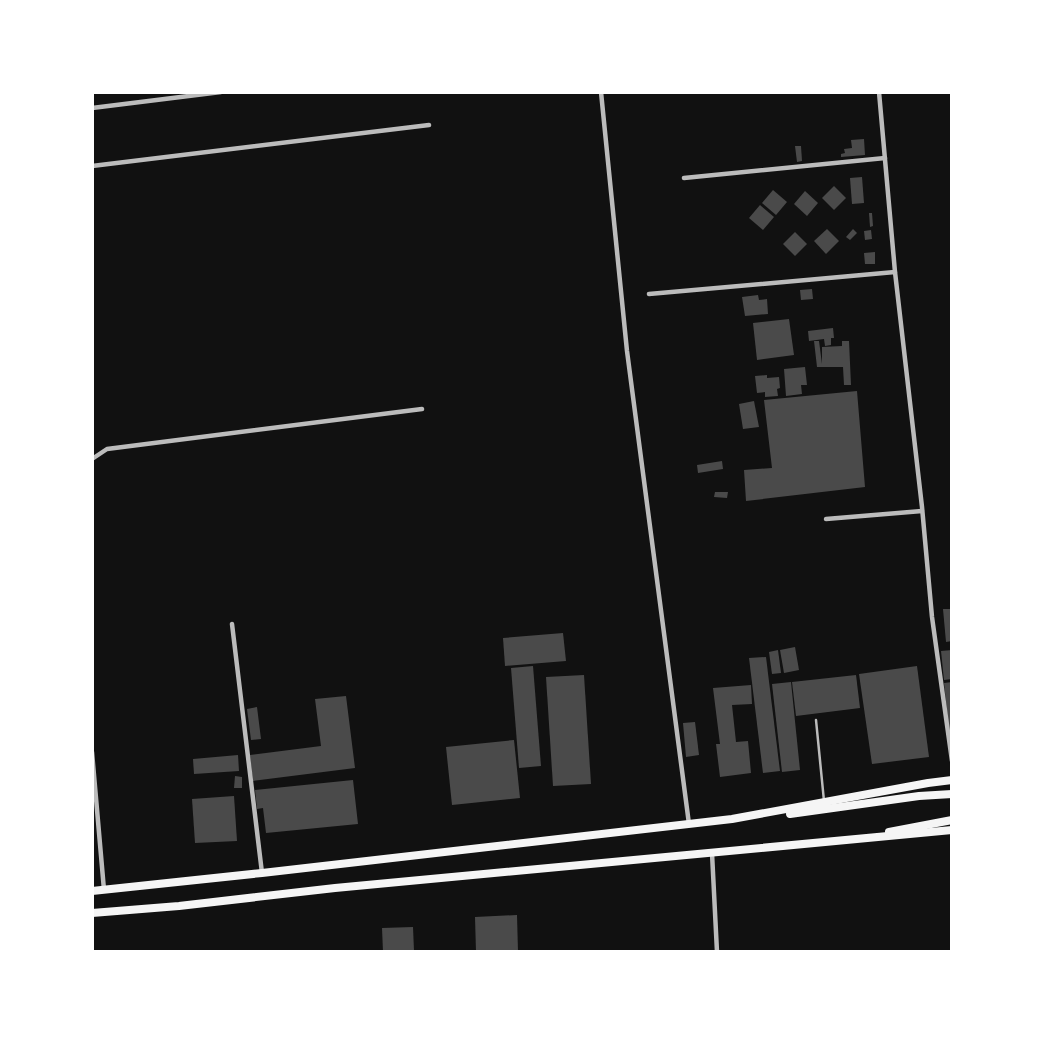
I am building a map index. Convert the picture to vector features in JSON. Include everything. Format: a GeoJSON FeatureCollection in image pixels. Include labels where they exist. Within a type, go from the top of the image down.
{"type":"FeatureCollection","features":[{"type":"Feature","properties":{"kind":"highway"},"geometry":{"type":"LineString","coordinates":[[732,819],[952,780]]}},
{"type":"Feature","properties":{"kind":"highway"},"geometry":{"type":"LineString","coordinates":[[92,891],[732,819],[813,812],[919,796],[952,794]]}},
{"type":"Feature","properties":{"kind":"highway"},"geometry":{"type":"LineString","coordinates":[[845,840],[952,820]]}},
{"type":"Feature","properties":{"kind":"highway"},"geometry":{"type":"LineString","coordinates":[[92,913],[179,906],[335,888],[952,830]]}},
{"type":"Feature","properties":{"kind":"street"},"geometry":{"type":"LineString","coordinates":[[92,108],[221,92]]}},
{"type":"Feature","properties":{"kind":"street"},"geometry":{"type":"LineString","coordinates":[[601,92],[628,350],[689,824]]}},
{"type":"Feature","properties":{"kind":"street"},"geometry":{"type":"LineString","coordinates":[[879,92],[895,272],[932,617],[952,761]]}},
{"type":"Feature","properties":{"kind":"street"},"geometry":{"type":"LineString","coordinates":[[92,166],[429,125]]}},
{"type":"Feature","properties":{"kind":"street"},"geometry":{"type":"LineString","coordinates":[[684,178],[885,158]]}},
{"type":"Feature","properties":{"kind":"street"},"geometry":{"type":"LineString","coordinates":[[649,294],[895,272]]}},
{"type":"Feature","properties":{"kind":"street"},"geometry":{"type":"LineString","coordinates":[[92,458],[107,449],[422,409]]}},
{"type":"Feature","properties":{"kind":"street"},"geometry":{"type":"LineString","coordinates":[[826,519],[922,511]]}},
{"type":"Feature","properties":{"kind":"street"},"geometry":{"type":"LineString","coordinates":[[232,624],[262,873]]}},
{"type":"Feature","properties":{"kind":"street"},"geometry":{"type":"LineString","coordinates":[[92,752],[104,890]]}},
{"type":"Feature","properties":{"kind":"street"},"geometry":{"type":"LineString","coordinates":[[712,854],[718,952]]}},
{"type":"Feature","properties":{"kind":"lane"},"geometry":{"type":"LineString","coordinates":[[816,720],[824,803]]}},
{"type":"Feature","properties":{"kind":"building"},"geometry":{"type":"Polygon","coordinates":[[[864,139],[865,155],[841,157],[841,154],[845,153],[844,149],[852,148],[851,140],[864,139]]]}},
{"type":"Feature","properties":{"kind":"building"},"geometry":{"type":"Polygon","coordinates":[[[795,146],[801,146],[802,161],[797,162],[795,146]]]}},
{"type":"Feature","properties":{"kind":"building"},"geometry":{"type":"Polygon","coordinates":[[[862,177],[864,203],[852,204],[850,178],[862,177]]]}},
{"type":"Feature","properties":{"kind":"building"},"geometry":{"type":"Polygon","coordinates":[[[834,186],[846,198],[834,210],[822,198],[834,186]]]}},
{"type":"Feature","properties":{"kind":"building"},"geometry":{"type":"Polygon","coordinates":[[[773,190],[787,202],[776,215],[762,203],[773,190]]]}},
{"type":"Feature","properties":{"kind":"building"},"geometry":{"type":"Polygon","coordinates":[[[805,191],[818,203],[807,216],[794,204],[805,191]]]}},
{"type":"Feature","properties":{"kind":"building"},"geometry":{"type":"Polygon","coordinates":[[[760,205],[774,217],[763,230],[749,218],[760,205]]]}},
{"type":"Feature","properties":{"kind":"building"},"geometry":{"type":"Polygon","coordinates":[[[869,213],[872,213],[873,226],[870,227],[869,213]]]}},
{"type":"Feature","properties":{"kind":"building"},"geometry":{"type":"Polygon","coordinates":[[[827,229],[839,241],[826,254],[814,241],[827,229]]]}},
{"type":"Feature","properties":{"kind":"building"},"geometry":{"type":"Polygon","coordinates":[[[853,229],[857,233],[850,240],[846,237],[853,229]]]}},
{"type":"Feature","properties":{"kind":"building"},"geometry":{"type":"Polygon","coordinates":[[[871,230],[872,239],[865,240],[864,231],[871,230]]]}},
{"type":"Feature","properties":{"kind":"building"},"geometry":{"type":"Polygon","coordinates":[[[795,232],[807,244],[795,256],[783,244],[795,232]]]}},
{"type":"Feature","properties":{"kind":"building"},"geometry":{"type":"Polygon","coordinates":[[[875,252],[875,264],[865,264],[864,253],[875,252]]]}},
{"type":"Feature","properties":{"kind":"building"},"geometry":{"type":"Polygon","coordinates":[[[812,289],[813,299],[801,300],[800,290],[812,289]]]}},
{"type":"Feature","properties":{"kind":"building"},"geometry":{"type":"Polygon","coordinates":[[[758,295],[759,300],[767,299],[768,314],[745,316],[742,297],[758,295]]]}},
{"type":"Feature","properties":{"kind":"building"},"geometry":{"type":"Polygon","coordinates":[[[789,319],[794,355],[757,360],[753,323],[789,319]]]}},
{"type":"Feature","properties":{"kind":"building"},"geometry":{"type":"Polygon","coordinates":[[[833,328],[834,338],[831,338],[831,345],[825,346],[824,339],[809,341],[808,331],[833,328]]]}},
{"type":"Feature","properties":{"kind":"building"},"geometry":{"type":"Polygon","coordinates":[[[814,341],[819,341],[822,364],[822,347],[842,346],[842,341],[849,341],[851,385],[844,385],[843,367],[817,367],[814,341]]]}},
{"type":"Feature","properties":{"kind":"building"},"geometry":{"type":"Polygon","coordinates":[[[805,367],[807,385],[801,385],[802,394],[786,396],[784,369],[805,367]]]}},
{"type":"Feature","properties":{"kind":"building"},"geometry":{"type":"Polygon","coordinates":[[[767,375],[767,378],[779,377],[780,388],[777,389],[778,396],[765,397],[765,392],[757,393],[755,376],[767,375]]]}},
{"type":"Feature","properties":{"kind":"building"},"geometry":{"type":"Polygon","coordinates":[[[857,391],[865,487],[746,501],[744,470],[772,468],[764,400],[857,391]]]}},
{"type":"Feature","properties":{"kind":"building"},"geometry":{"type":"Polygon","coordinates":[[[754,401],[759,427],[743,429],[739,404],[754,401]]]}},
{"type":"Feature","properties":{"kind":"building"},"geometry":{"type":"Polygon","coordinates":[[[722,461],[723,469],[698,473],[697,465],[722,461]]]}},
{"type":"Feature","properties":{"kind":"building"},"geometry":{"type":"Polygon","coordinates":[[[715,492],[728,492],[727,498],[714,497],[715,492]]]}},
{"type":"Feature","properties":{"kind":"building"},"geometry":{"type":"Polygon","coordinates":[[[943,609],[952,609],[952,641],[946,642],[943,609]]]}},
{"type":"Feature","properties":{"kind":"building"},"geometry":{"type":"Polygon","coordinates":[[[563,633],[566,661],[505,666],[503,638],[563,633]]]}},
{"type":"Feature","properties":{"kind":"building"},"geometry":{"type":"Polygon","coordinates":[[[795,647],[799,670],[784,673],[780,650],[795,647]]]}},
{"type":"Feature","properties":{"kind":"building"},"geometry":{"type":"Polygon","coordinates":[[[778,650],[781,673],[772,674],[769,652],[778,650]]]}},
{"type":"Feature","properties":{"kind":"building"},"geometry":{"type":"Polygon","coordinates":[[[952,650],[952,679],[944,680],[941,651],[952,650]]]}},
{"type":"Feature","properties":{"kind":"building"},"geometry":{"type":"Polygon","coordinates":[[[766,657],[780,771],[763,773],[749,658],[766,657]]]}},
{"type":"Feature","properties":{"kind":"building"},"geometry":{"type":"Polygon","coordinates":[[[533,666],[541,766],[519,768],[511,668],[533,666]]]}},
{"type":"Feature","properties":{"kind":"building"},"geometry":{"type":"Polygon","coordinates":[[[917,666],[929,757],[872,764],[859,674],[917,666]]]}},
{"type":"Feature","properties":{"kind":"building"},"geometry":{"type":"Polygon","coordinates":[[[584,675],[591,784],[553,786],[546,677],[584,675]]]}},
{"type":"Feature","properties":{"kind":"building"},"geometry":{"type":"Polygon","coordinates":[[[856,675],[860,708],[796,716],[792,682],[856,675]]]}},
{"type":"Feature","properties":{"kind":"building"},"geometry":{"type":"Polygon","coordinates":[[[791,682],[800,770],[782,772],[772,684],[791,682]]]}},
{"type":"Feature","properties":{"kind":"building"},"geometry":{"type":"Polygon","coordinates":[[[952,682],[952,740],[950,740],[944,683],[952,682]]]}},
{"type":"Feature","properties":{"kind":"building"},"geometry":{"type":"Polygon","coordinates":[[[751,685],[752,704],[732,705],[736,742],[748,741],[751,773],[720,777],[716,744],[720,744],[713,688],[751,685]]]}},
{"type":"Feature","properties":{"kind":"building"},"geometry":{"type":"Polygon","coordinates":[[[346,696],[355,768],[253,781],[250,755],[321,746],[315,699],[346,696]]]}},
{"type":"Feature","properties":{"kind":"building"},"geometry":{"type":"Polygon","coordinates":[[[257,707],[261,739],[251,740],[247,709],[257,707]]]}},
{"type":"Feature","properties":{"kind":"building"},"geometry":{"type":"Polygon","coordinates":[[[695,722],[699,755],[686,757],[683,723],[695,722]]]}},
{"type":"Feature","properties":{"kind":"building"},"geometry":{"type":"Polygon","coordinates":[[[514,740],[520,798],[452,805],[446,747],[514,740]]]}},
{"type":"Feature","properties":{"kind":"building"},"geometry":{"type":"Polygon","coordinates":[[[238,755],[239,771],[194,774],[193,759],[238,755]]]}},
{"type":"Feature","properties":{"kind":"building"},"geometry":{"type":"Polygon","coordinates":[[[235,776],[242,777],[242,788],[234,788],[235,776]]]}},
{"type":"Feature","properties":{"kind":"building"},"geometry":{"type":"Polygon","coordinates":[[[353,780],[358,824],[266,833],[263,808],[257,809],[255,790],[353,780]]]}},
{"type":"Feature","properties":{"kind":"building"},"geometry":{"type":"Polygon","coordinates":[[[234,796],[237,841],[195,843],[192,799],[234,796]]]}},
{"type":"Feature","properties":{"kind":"building"},"geometry":{"type":"Polygon","coordinates":[[[517,915],[518,952],[476,952],[475,917],[517,915]]]}},
{"type":"Feature","properties":{"kind":"building"},"geometry":{"type":"Polygon","coordinates":[[[413,927],[414,951],[383,952],[382,928],[413,927]]]}}]}
